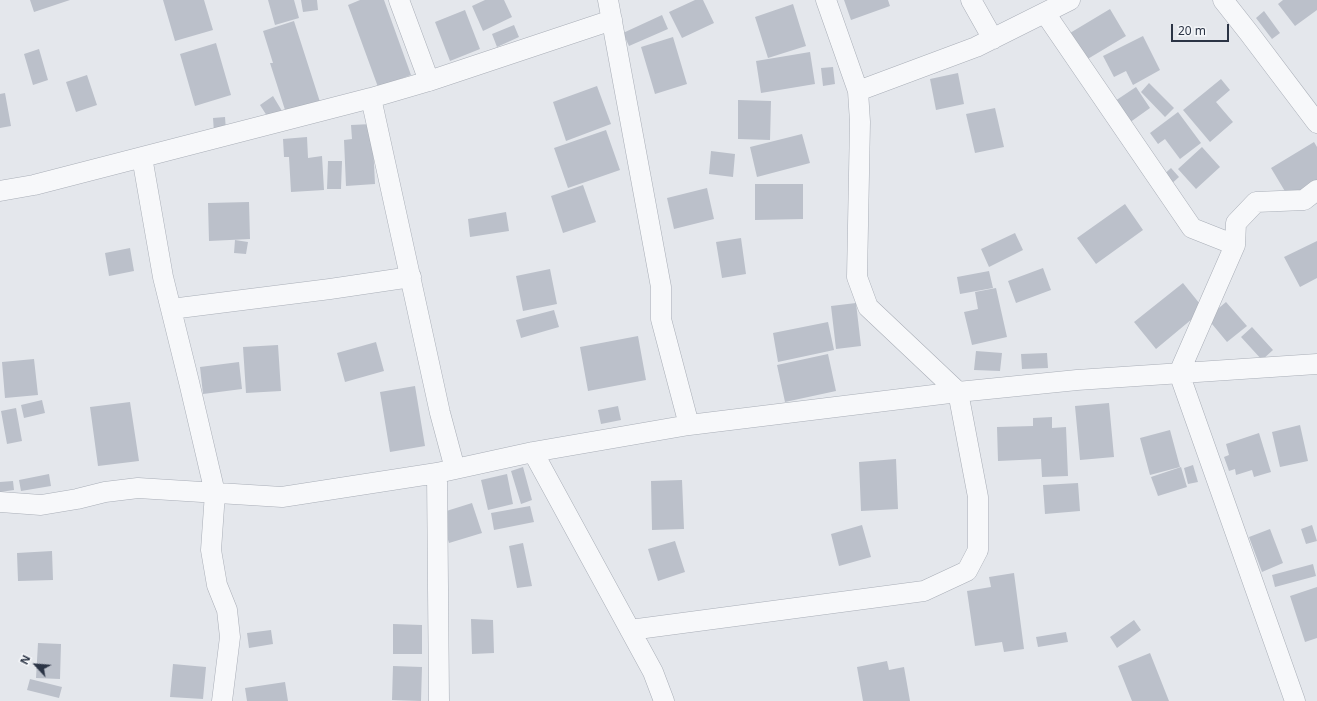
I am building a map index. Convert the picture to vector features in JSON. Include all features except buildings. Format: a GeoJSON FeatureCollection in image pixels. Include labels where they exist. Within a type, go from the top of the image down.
{"type":"FeatureCollection","features":[{"type":"Feature","properties":{"kind":"street"},"geometry":{"type":"LineString","coordinates":[[399,0],[430,81]]}},
{"type":"Feature","properties":{"kind":"street"},"geometry":{"type":"LineString","coordinates":[[608,0],[661,287],[661,319],[688,425]]}},
{"type":"Feature","properties":{"kind":"street"},"geometry":{"type":"LineString","coordinates":[[630,630],[924,591],[967,571],[978,550],[978,497],[958,392],[868,307],[857,277],[860,122],[858,91],[826,0]]}},
{"type":"Feature","properties":{"kind":"street"},"geometry":{"type":"LineString","coordinates":[[971,0],[993,39]]}},
{"type":"Feature","properties":{"kind":"street"},"geometry":{"type":"LineString","coordinates":[[858,91],[976,47],[1070,0]]}},
{"type":"Feature","properties":{"kind":"street"},"geometry":{"type":"LineString","coordinates":[[1223,0],[1317,123]]}},
{"type":"Feature","properties":{"kind":"street"},"geometry":{"type":"LineString","coordinates":[[1045,13],[1192,228],[1235,245]]}},
{"type":"Feature","properties":{"kind":"street"},"geometry":{"type":"LineString","coordinates":[[0,191],[34,185],[142,157],[373,107],[393,91],[430,81],[612,20]]}},
{"type":"Feature","properties":{"kind":"street"},"geometry":{"type":"LineString","coordinates":[[373,107],[440,413],[446,471],[439,701]]}},
{"type":"Feature","properties":{"kind":"street"},"geometry":{"type":"LineString","coordinates":[[142,157],[163,277],[190,382],[215,493],[212,550],[217,585],[227,610],[230,637],[222,701]]}},
{"type":"Feature","properties":{"kind":"street"},"geometry":{"type":"LineString","coordinates":[[1295,701],[1179,373],[1235,245],[1236,223],[1256,202],[1304,200],[1317,190]]}},
{"type":"Feature","properties":{"kind":"street"},"geometry":{"type":"LineString","coordinates":[[171,309],[330,290],[411,277]]}},
{"type":"Feature","properties":{"kind":"street"},"geometry":{"type":"LineString","coordinates":[[0,502],[41,505],[77,499],[105,492],[138,488],[282,497],[446,471],[533,452],[688,425],[958,392],[1077,380],[1317,364]]}},
{"type":"Feature","properties":{"kind":"street"},"geometry":{"type":"LineString","coordinates":[[533,452],[653,672],[664,701]]}}]}
